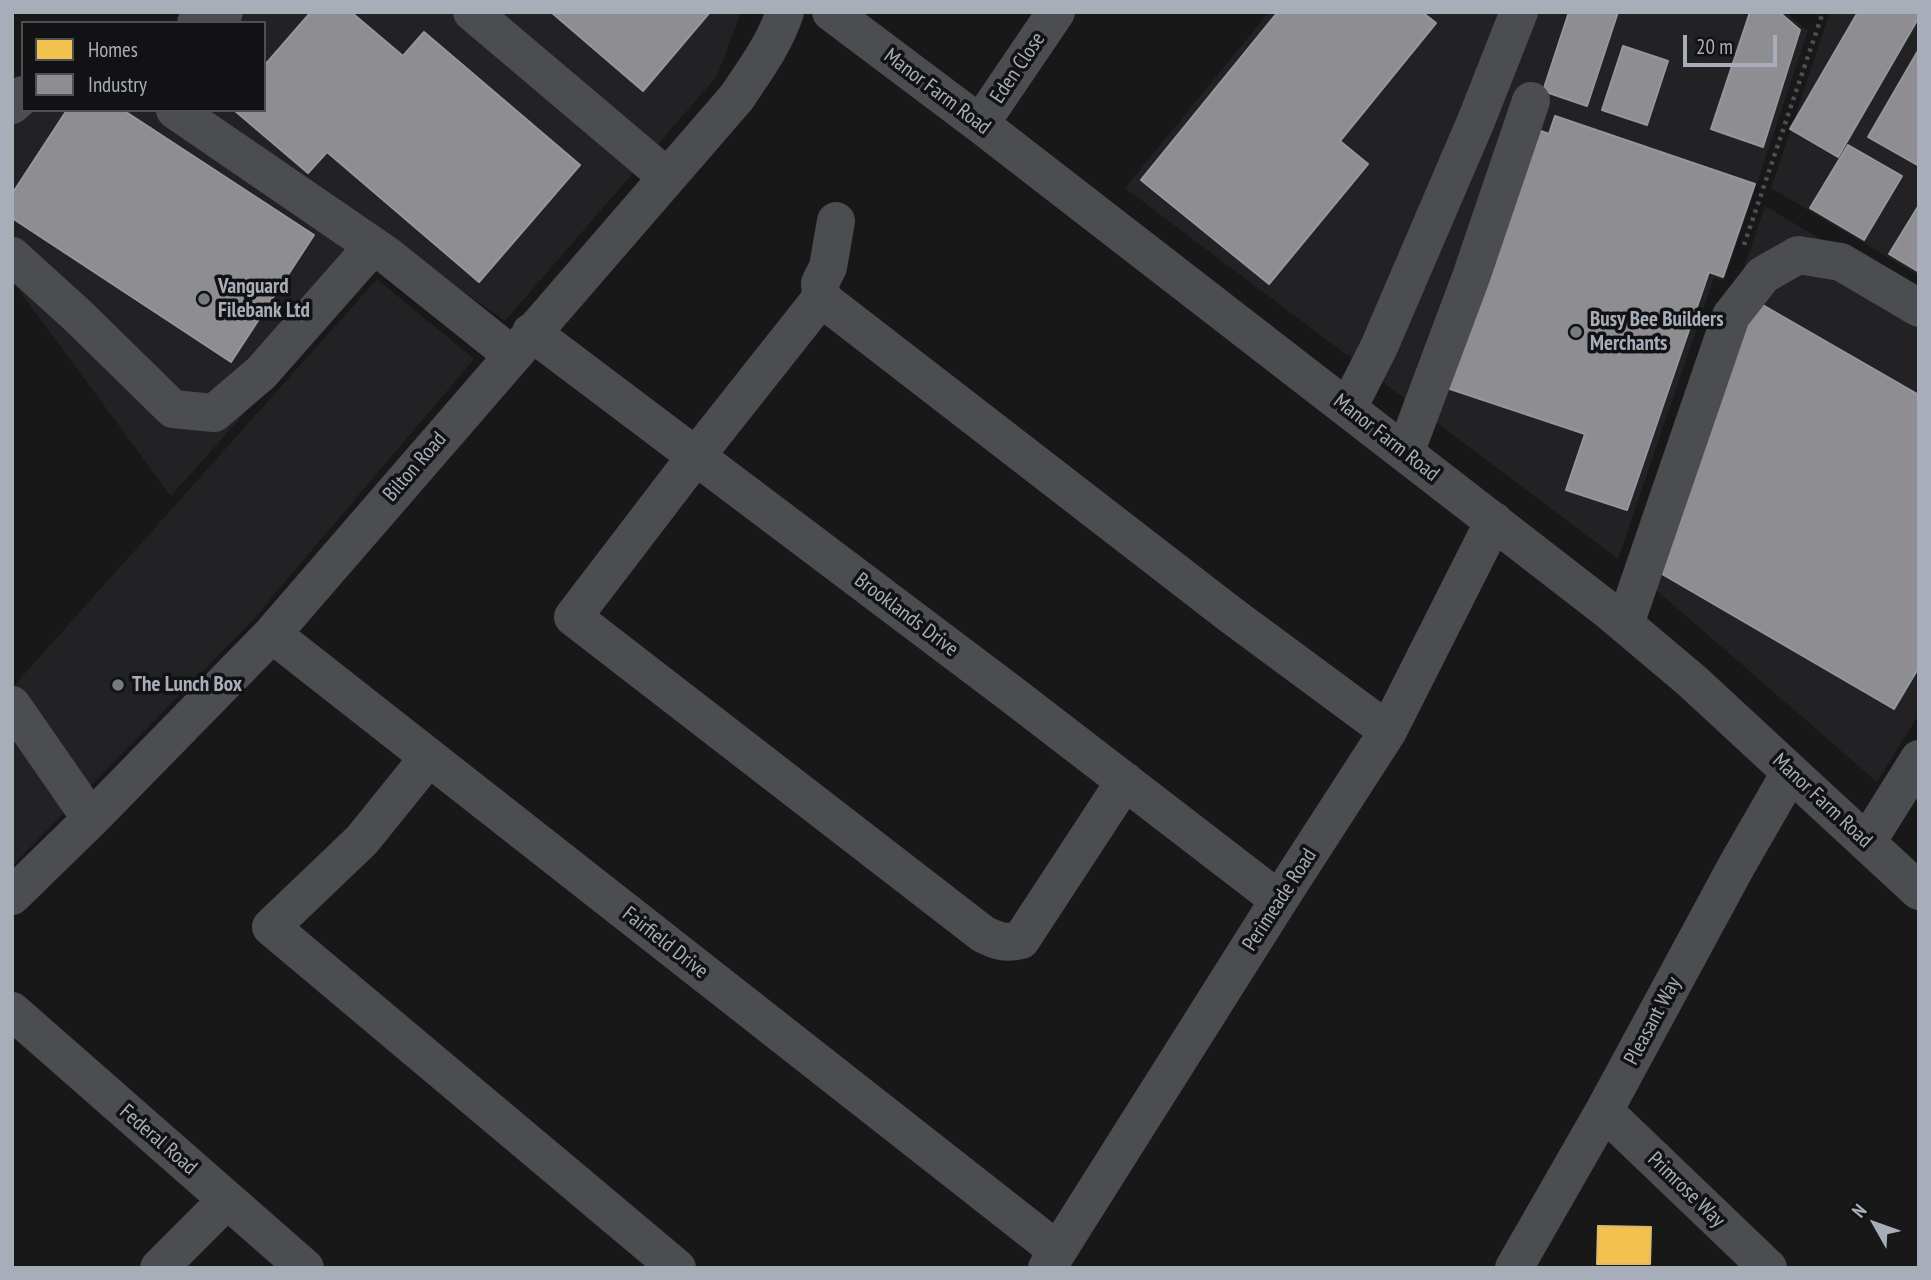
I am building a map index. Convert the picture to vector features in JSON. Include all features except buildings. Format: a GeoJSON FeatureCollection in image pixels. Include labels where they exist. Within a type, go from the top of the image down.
{"type":"FeatureCollection","features":[{"type":"Feature","properties":{"kind":"street"},"geometry":{"type":"LineString","coordinates":[[201,21],[224,12]]}},
{"type":"Feature","properties":{"kind":"street"},"geometry":{"type":"LineString","coordinates":[[472,12],[667,177]]}},
{"type":"Feature","properties":{"kind":"street","name":"Bilton Road"},"geometry":{"type":"LineString","coordinates":[[12,896],[272,634],[737,97],[763,60],[785,12]]}},
{"type":"Feature","properties":{"kind":"street","name":"Manor Farm Road"},"geometry":{"type":"LineString","coordinates":[[831,12],[980,124],[1625,624],[1692,681],[1919,891]]}},
{"type":"Feature","properties":{"kind":"street","name":"Eden Close"},"geometry":{"type":"LineString","coordinates":[[980,124],[1056,12]]}},
{"type":"Feature","properties":{"kind":"street"},"geometry":{"type":"LineString","coordinates":[[1348,408],[1395,310],[1476,121],[1518,12]]}},
{"type":"Feature","properties":{"kind":"street"},"geometry":{"type":"LineString","coordinates":[[1405,453],[1471,277],[1531,101]]}},
{"type":"Feature","properties":{"kind":"street","name":"Brooklands Drive"},"geometry":{"type":"LineString","coordinates":[[178,112],[373,246],[696,456],[1279,900]]}},
{"type":"Feature","properties":{"kind":"street"},"geometry":{"type":"LineString","coordinates":[[836,221],[828,267],[820,283],[821,298],[573,617],[983,934],[1000,943],[1021,940],[1125,781]]}},
{"type":"Feature","properties":{"kind":"street"},"geometry":{"type":"LineString","coordinates":[[12,256],[77,314],[173,409],[214,413],[261,373],[373,246]]}},
{"type":"Feature","properties":{"kind":"street"},"geometry":{"type":"LineString","coordinates":[[1625,624],[1731,316],[1763,275],[1798,255],[1841,262],[1919,309]]}},
{"type":"Feature","properties":{"kind":"street"},"geometry":{"type":"LineString","coordinates":[[821,298],[1220,607],[1388,732]]}},
{"type":"Feature","properties":{"kind":"street","name":"Perimeade Road"},"geometry":{"type":"LineString","coordinates":[[1052,1260],[1388,732],[1494,521]]}},
{"type":"Feature","properties":{"kind":"street","name":"Fairfield Drive"},"geometry":{"type":"LineString","coordinates":[[272,634],[429,757],[1052,1260]]}},
{"type":"Feature","properties":{"kind":"street"},"geometry":{"type":"LineString","coordinates":[[12,705],[91,819]]}},
{"type":"Feature","properties":{"kind":"street"},"geometry":{"type":"LineString","coordinates":[[429,757],[362,840],[271,927],[677,1268]]}},
{"type":"Feature","properties":{"kind":"street"},"geometry":{"type":"LineString","coordinates":[[1867,842],[1919,759]]}},
{"type":"Feature","properties":{"kind":"street","name":"Pleasant Way"},"geometry":{"type":"LineString","coordinates":[[1514,1268],[1604,1111],[1790,773]]}},
{"type":"Feature","properties":{"kind":"street","name":"Federal Road"},"geometry":{"type":"LineString","coordinates":[[12,1011],[305,1268]]}},
{"type":"Feature","properties":{"kind":"street","name":"Primrose Way"},"geometry":{"type":"LineString","coordinates":[[1604,1111],[1768,1268]]}},
{"type":"Feature","properties":{"kind":"street"},"geometry":{"type":"LineString","coordinates":[[159,1268],[227,1200]]}},
{"type":"Feature","properties":{"kind":"shaded area"},"geometry":{"type":"Polygon","coordinates":[[[207,12],[741,12],[717,76],[505,321],[209,112],[266,112],[266,21],[183,21],[207,12]]]}},
{"type":"Feature","properties":{"kind":"shaded area"},"geometry":{"type":"Polygon","coordinates":[[[1269,12],[1785,12],[1808,31],[1724,281],[1714,278],[1618,559],[1125,188],[1269,12]]]}},
{"type":"Feature","properties":{"kind":"shaded area"},"geometry":{"type":"Polygon","coordinates":[[[1830,12],[1919,12],[1919,276],[1771,188],[1830,12]]]}},
{"type":"Feature","properties":{"kind":"shaded area"},"geometry":{"type":"Polygon","coordinates":[[[12,91],[21,107],[21,112],[193,112],[376,265],[171,496],[12,281],[12,91]]]}},
{"type":"Feature","properties":{"kind":"shaded area"},"geometry":{"type":"Polygon","coordinates":[[[1765,206],[1919,298],[1919,714],[1877,782],[1632,569],[1723,294],[1734,297],[1765,206]]]}},
{"type":"Feature","properties":{"kind":"shaded area"},"geometry":{"type":"Polygon","coordinates":[[[377,279],[474,359],[251,622],[12,866],[12,688],[377,279]]]}},
{"type":"Feature","properties":{"kind":"place","name":"Vanguard Filebank Ltd"},"geometry":{"type":"Point","coordinates":[204,299]}},
{"type":"Feature","properties":{"kind":"place","name":"Busy Bee Builders Merchants"},"geometry":{"type":"Point","coordinates":[1576,332]}},
{"type":"Feature","properties":{"kind":"place","name":"The Lunch Box"},"geometry":{"type":"Point","coordinates":[118,685]}}]}
